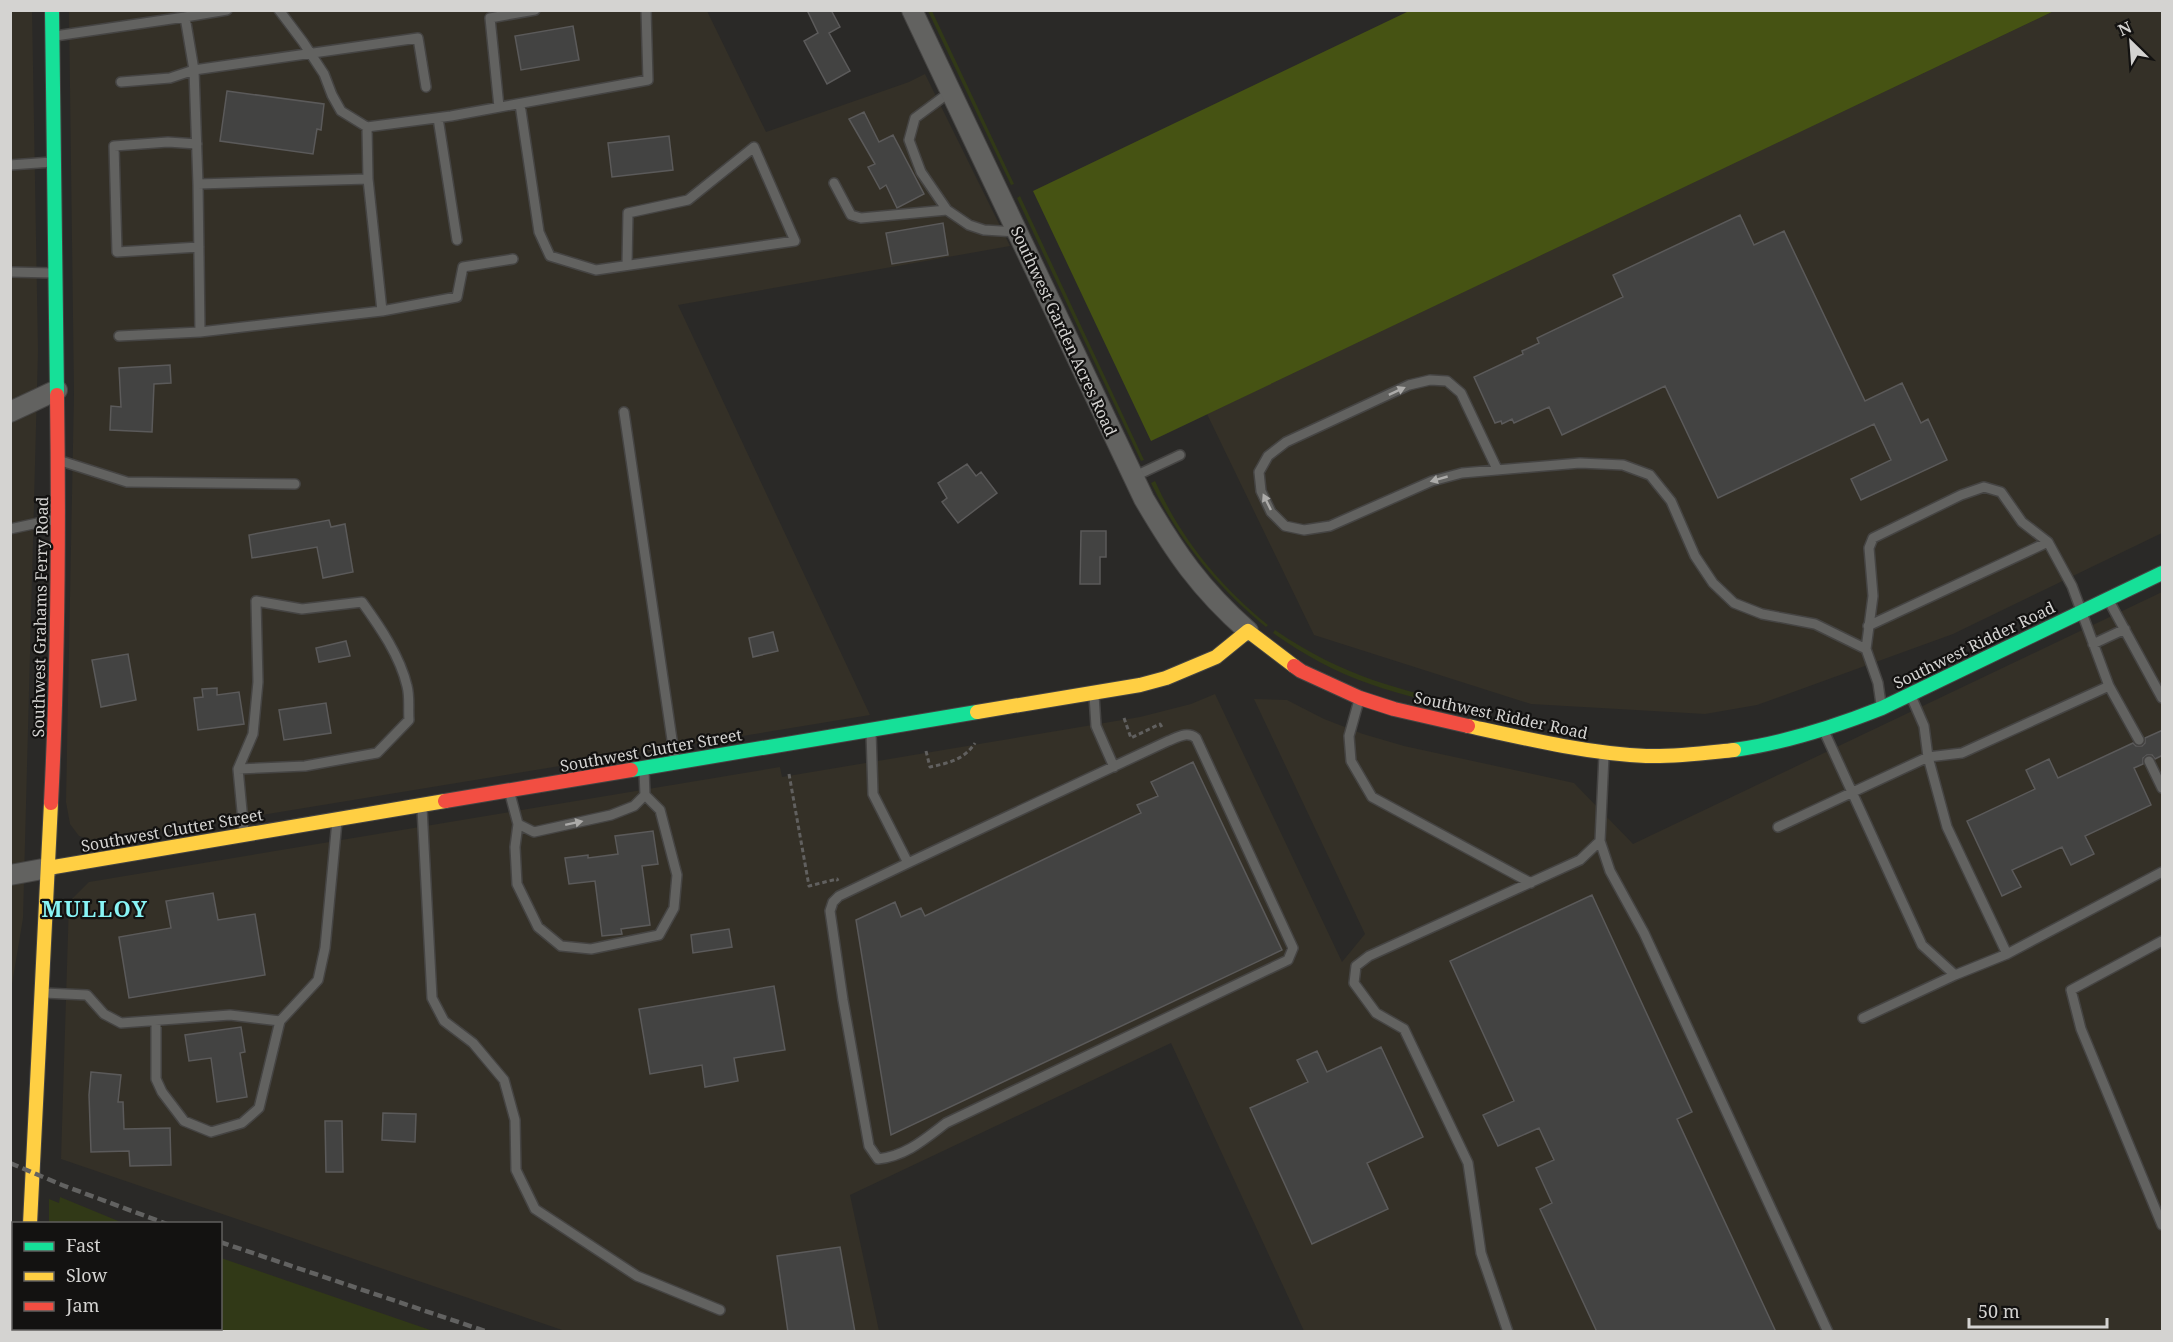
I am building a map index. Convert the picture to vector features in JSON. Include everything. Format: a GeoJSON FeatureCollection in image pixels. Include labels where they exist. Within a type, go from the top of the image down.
{"type":"FeatureCollection","features":[{"type":"Feature","properties":{"kind":"street","name":"Southwest Grahams Ferry Road"},"geometry":{"type":"LineString","coordinates":[[30,1222],[55,719],[59,519],[52,10]]}},
{"type":"Feature","properties":{"kind":"street","name":"Southwest Garden Acres Road"},"geometry":{"type":"LineString","coordinates":[[912,10],[1133,477],[1173,549],[1204,589],[1248,631]]}},
{"type":"Feature","properties":{"kind":"street"},"geometry":{"type":"LineString","coordinates":[[10,412],[57,390]]}},
{"type":"Feature","properties":{"kind":"street","name":"Southwest Ridder Road"},"geometry":{"type":"LineString","coordinates":[[1248,631],[1301,671],[1360,698],[1406,712],[1531,741],[1604,753],[1667,756],[1716,753],[1762,746],[1823,730],[1882,708],[2163,573]]}},
{"type":"Feature","properties":{"kind":"street","name":"Southwest Clutter Street"},"geometry":{"type":"LineString","coordinates":[[48,868],[1140,685],[1166,678],[1216,657],[1248,631]]}},
{"type":"Feature","properties":{"kind":"street"},"geometry":{"type":"LineString","coordinates":[[10,875],[48,868]]}},
{"type":"Feature","properties":{"kind":"lane"},"geometry":{"type":"LineString","coordinates":[[53,36],[227,10]]}},
{"type":"Feature","properties":{"kind":"lane"},"geometry":{"type":"LineString","coordinates":[[279,10],[324,74],[341,111],[367,127],[438,118],[648,80],[646,10]]}},
{"type":"Feature","properties":{"kind":"lane"},"geometry":{"type":"LineString","coordinates":[[500,107],[490,18],[536,10]]}},
{"type":"Feature","properties":{"kind":"lane"},"geometry":{"type":"LineString","coordinates":[[185,17],[194,70],[200,332]]}},
{"type":"Feature","properties":{"kind":"lane"},"geometry":{"type":"LineString","coordinates":[[121,82],[170,78],[194,70],[417,38],[426,87]]}},
{"type":"Feature","properties":{"kind":"lane"},"geometry":{"type":"LineString","coordinates":[[950,92],[915,118],[909,140],[921,172],[946,210],[969,225],[984,230],[1017,232]]}},
{"type":"Feature","properties":{"kind":"lane"},"geometry":{"type":"LineString","coordinates":[[520,104],[539,232],[550,256],[596,270],[795,240],[754,147],[688,200],[628,213],[627,265]]}},
{"type":"Feature","properties":{"kind":"lane"},"geometry":{"type":"LineString","coordinates":[[438,118],[457,240]]}},
{"type":"Feature","properties":{"kind":"lane"},"geometry":{"type":"LineString","coordinates":[[367,127],[368,180],[382,311]]}},
{"type":"Feature","properties":{"kind":"lane"},"geometry":{"type":"LineString","coordinates":[[197,144],[168,142],[114,146],[117,252],[199,247]]}},
{"type":"Feature","properties":{"kind":"lane"},"geometry":{"type":"LineString","coordinates":[[10,165],[54,162]]}},
{"type":"Feature","properties":{"kind":"lane"},"geometry":{"type":"LineString","coordinates":[[198,184],[368,180]]}},
{"type":"Feature","properties":{"kind":"lane"},"geometry":{"type":"LineString","coordinates":[[834,183],[851,216],[861,219],[946,210]]}},
{"type":"Feature","properties":{"kind":"lane"},"geometry":{"type":"LineString","coordinates":[[119,336],[200,332],[382,311],[457,297],[463,267],[513,259]]}},
{"type":"Feature","properties":{"kind":"lane"},"geometry":{"type":"LineString","coordinates":[[10,272],[56,273]]}},
{"type":"Feature","properties":{"kind":"lane"},"geometry":{"type":"LineString","coordinates":[[1497,469],[1461,393],[1447,381],[1430,380],[1409,385],[1286,442],[1268,456],[1259,472],[1262,491],[1272,512],[1285,526],[1304,530],[1330,526],[1432,481],[1461,473],[1580,463],[1623,465],[1650,475],[1671,501],[1695,556],[1713,583],[1734,603],[1762,614],[1815,624],[1866,649]]}},
{"type":"Feature","properties":{"kind":"lane"},"geometry":{"type":"LineString","coordinates":[[624,412],[676,762]]}},
{"type":"Feature","properties":{"kind":"lane"},"geometry":{"type":"LineString","coordinates":[[1133,477],[1180,455]]}},
{"type":"Feature","properties":{"kind":"lane"},"geometry":{"type":"LineString","coordinates":[[58,460],[127,482],[295,484]]}},
{"type":"Feature","properties":{"kind":"lane"},"geometry":{"type":"LineString","coordinates":[[1882,708],[1878,683],[1866,649],[1873,596],[1869,548],[1873,538],[1961,495],[1984,487],[2001,492],[2022,522],[2048,542],[2072,586],[2109,686],[2139,740]]}},
{"type":"Feature","properties":{"kind":"lane"},"geometry":{"type":"LineString","coordinates":[[10,529],[59,519]]}},
{"type":"Feature","properties":{"kind":"lane"},"geometry":{"type":"LineString","coordinates":[[1869,626],[2048,542]]}},
{"type":"Feature","properties":{"kind":"lane"},"geometry":{"type":"LineString","coordinates":[[2108,599],[2163,698]]}},
{"type":"Feature","properties":{"kind":"lane"},"geometry":{"type":"LineString","coordinates":[[238,769],[305,766],[377,753],[409,720],[408,687],[396,657],[378,623],[362,602],[302,609],[256,601],[258,681],[253,734],[238,769],[244,834]]}},
{"type":"Feature","properties":{"kind":"lane"},"geometry":{"type":"LineString","coordinates":[[2093,644],[2125,629]]}},
{"type":"Feature","properties":{"kind":"lane"},"geometry":{"type":"LineString","coordinates":[[1778,827],[1928,757],[1962,753],[2109,686]]}},
{"type":"Feature","properties":{"kind":"lane"},"geometry":{"type":"LineString","coordinates":[[1094,693],[1096,726],[1114,767]]}},
{"type":"Feature","properties":{"kind":"lane"},"geometry":{"type":"LineString","coordinates":[[1910,694],[1924,726],[1928,757],[1947,827],[2007,954]]}},
{"type":"Feature","properties":{"kind":"lane"},"geometry":{"type":"LineString","coordinates":[[1360,698],[1349,736],[1351,761],[1372,797],[1531,883]]}},
{"type":"Feature","properties":{"kind":"lane"},"geometry":{"type":"LineString","coordinates":[[871,729],[873,794],[908,863]]}},
{"type":"Feature","properties":{"kind":"lane"},"geometry":{"type":"LineString","coordinates":[[1823,730],[1850,793],[1922,945],[1955,975]]}},
{"type":"Feature","properties":{"kind":"lane"},"geometry":{"type":"LineString","coordinates":[[1191,734],[1196,738],[1293,948],[1292,954],[1288,960],[946,1123],[916,1146],[878,1160],[869,1146],[843,1000],[830,911],[833,902],[845,893],[1114,767],[1184,735],[1191,734]]}},
{"type":"Feature","properties":{"kind":"lane"},"geometry":{"type":"LineString","coordinates":[[1604,753],[1600,841],[1610,871],[1644,933],[1828,1332]]}},
{"type":"Feature","properties":{"kind":"lane"},"geometry":{"type":"LineString","coordinates":[[2149,761],[2163,788]]}},
{"type":"Feature","properties":{"kind":"lane"},"geometry":{"type":"LineString","coordinates":[[509,791],[518,824],[514,848],[517,884],[538,927],[561,946],[591,949],[659,935],[674,908],[677,875],[660,810],[645,795],[644,768]]}},
{"type":"Feature","properties":{"kind":"lane"},"geometry":{"type":"LineString","coordinates":[[518,824],[534,832],[611,815],[633,806],[645,795]]}},
{"type":"Feature","properties":{"kind":"lane"},"geometry":{"type":"LineString","coordinates":[[422,805],[432,998],[444,1021],[473,1043],[504,1080],[515,1120],[516,1170],[535,1209],[637,1276],[720,1310]]}},
{"type":"Feature","properties":{"kind":"lane"},"geometry":{"type":"LineString","coordinates":[[156,1020],[156,1078],[162,1092],[184,1121],[211,1132],[242,1123],[259,1108],[279,1022],[318,980],[325,948],[337,819]]}},
{"type":"Feature","properties":{"kind":"lane"},"geometry":{"type":"LineString","coordinates":[[1508,1332],[1481,1253],[1468,1163],[1404,1029],[1376,1013],[1354,983],[1356,966],[1369,956],[1580,860],[1600,841]]}},
{"type":"Feature","properties":{"kind":"lane"},"geometry":{"type":"LineString","coordinates":[[1863,1018],[1955,975],[2007,954],[2163,872]]}},
{"type":"Feature","properties":{"kind":"lane"},"geometry":{"type":"LineString","coordinates":[[2163,941],[2071,990],[2081,1029],[2163,1225]]}},
{"type":"Feature","properties":{"kind":"lane"},"geometry":{"type":"LineString","coordinates":[[41,993],[87,995],[104,1014],[121,1023],[230,1015],[279,1022]]}},
{"type":"Feature","properties":{"kind":"path"},"geometry":{"type":"LineString","coordinates":[[1124,718],[1131,738],[1160,724],[1168,741]]}},
{"type":"Feature","properties":{"kind":"path"},"geometry":{"type":"LineString","coordinates":[[926,751],[930,767],[960,758],[975,743]]}},
{"type":"Feature","properties":{"kind":"path"},"geometry":{"type":"LineString","coordinates":[[789,774],[809,886],[837,879],[845,893]]}},
{"type":"Feature","properties":{"kind":"shaded area"},"geometry":{"type":"Polygon","coordinates":[[[32,10],[38,351],[23,918],[11,990],[10,11],[32,10]]]}},
{"type":"Feature","properties":{"kind":"shaded area"},"geometry":{"type":"Polygon","coordinates":[[[69,11],[707,11],[766,132],[909,82],[925,74],[1010,246],[678,305],[870,715],[98,842],[79,836],[70,824],[66,802],[74,394],[69,11]]]}},
{"type":"Feature","properties":{"kind":"shaded area"},"geometry":{"type":"Polygon","coordinates":[[[2054,11],[2162,11],[2162,533],[1953,634],[1757,705],[1705,714],[1531,704],[1314,635],[1207,414],[2054,11]]]}},
{"type":"Feature","properties":{"kind":"shaded area"},"geometry":{"type":"Polygon","coordinates":[[[2162,592],[2162,1331],[1304,1331],[1171,1043],[850,1195],[879,1331],[565,1331],[61,1159],[69,902],[89,882],[780,767],[782,777],[1140,717],[1191,704],[1215,694],[1342,962],[1365,934],[1254,699],[1287,700],[1324,719],[1404,746],[1574,783],[1633,844],[2162,592]]]}},
{"type":"Feature","properties":{"kind":"green space"},"geometry":{"type":"Polygon","coordinates":[[[928,11],[932,11],[1014,184],[1011,185],[928,11]]]}},
{"type":"Feature","properties":{"kind":"green space"},"geometry":{"type":"Polygon","coordinates":[[[1409,11],[2054,11],[1151,441],[1033,191],[1409,11]]]}},
{"type":"Feature","properties":{"kind":"green space"},"geometry":{"type":"Polygon","coordinates":[[[1020,196],[1144,460],[1141,461],[1017,198],[1020,196]]]}},
{"type":"Feature","properties":{"kind":"green space"},"geometry":{"type":"Polygon","coordinates":[[[1155,481],[1189,542],[1233,594],[1268,625],[1266,627],[1231,595],[1200,561],[1162,504],[1151,483],[1155,481]]]}},
{"type":"Feature","properties":{"kind":"green space"},"geometry":{"type":"Polygon","coordinates":[[[1275,630],[1300,646],[1349,671],[1398,688],[1479,708],[1478,712],[1397,693],[1357,679],[1308,655],[1273,633],[1275,630]]]}},
{"type":"Feature","properties":{"kind":"green space"},"geometry":{"type":"Polygon","coordinates":[[[60,1197],[121,1222],[49,1222],[49,1199],[59,1203],[60,1197]]]}},
{"type":"Feature","properties":{"kind":"green space"},"geometry":{"type":"Polygon","coordinates":[[[222,1258],[433,1331],[47,1331],[222,1330],[222,1258]]]}},
{"type":"Feature","properties":{"kind":"building"},"geometry":{"type":"Polygon","coordinates":[[[807,10],[831,10],[840,27],[829,33],[850,71],[827,84],[804,41],[818,33],[807,10]]]}},
{"type":"Feature","properties":{"kind":"building"},"geometry":{"type":"Polygon","coordinates":[[[573,26],[579,60],[521,70],[515,36],[573,26]]]}},
{"type":"Feature","properties":{"kind":"building"},"geometry":{"type":"Polygon","coordinates":[[[227,91],[324,104],[321,130],[317,129],[313,154],[220,141],[227,91]]]}},
{"type":"Feature","properties":{"kind":"building"},"geometry":{"type":"Polygon","coordinates":[[[864,112],[879,142],[893,135],[924,194],[897,208],[886,185],[880,189],[868,167],[875,164],[849,119],[864,112]]]}},
{"type":"Feature","properties":{"kind":"building"},"geometry":{"type":"Polygon","coordinates":[[[669,136],[673,170],[612,177],[608,143],[669,136]]]}},
{"type":"Feature","properties":{"kind":"building"},"geometry":{"type":"Polygon","coordinates":[[[1740,215],[1754,245],[1784,231],[1865,401],[1902,383],[1921,423],[1928,419],[1947,460],[1861,500],[1851,479],[1891,460],[1874,424],[1718,498],[1665,386],[1562,435],[1549,407],[1514,423],[1512,419],[1502,424],[1501,421],[1495,423],[1474,377],[1523,354],[1522,351],[1539,343],[1537,338],[1623,297],[1613,275],[1740,215]]]}},
{"type":"Feature","properties":{"kind":"building"},"geometry":{"type":"Polygon","coordinates":[[[943,223],[948,255],[892,264],[886,233],[943,223]]]}},
{"type":"Feature","properties":{"kind":"building"},"geometry":{"type":"Polygon","coordinates":[[[170,365],[171,383],[154,384],[152,432],[110,430],[111,406],[121,407],[119,368],[170,365]]]}},
{"type":"Feature","properties":{"kind":"building"},"geometry":{"type":"Polygon","coordinates":[[[967,464],[976,476],[981,472],[997,493],[958,523],[942,502],[947,498],[938,483],[967,464]]]}},
{"type":"Feature","properties":{"kind":"building"},"geometry":{"type":"Polygon","coordinates":[[[329,520],[331,527],[345,524],[353,572],[323,578],[317,547],[252,558],[249,535],[329,520]]]}},
{"type":"Feature","properties":{"kind":"building"},"geometry":{"type":"Polygon","coordinates":[[[1081,531],[1106,531],[1106,557],[1100,557],[1100,584],[1080,584],[1081,531]]]}},
{"type":"Feature","properties":{"kind":"building"},"geometry":{"type":"Polygon","coordinates":[[[773,632],[778,651],[753,657],[749,638],[773,632]]]}},
{"type":"Feature","properties":{"kind":"building"},"geometry":{"type":"Polygon","coordinates":[[[346,641],[350,656],[319,662],[316,648],[346,641]]]}},
{"type":"Feature","properties":{"kind":"building"},"geometry":{"type":"Polygon","coordinates":[[[128,654],[136,700],[101,707],[92,660],[128,654]]]}},
{"type":"Feature","properties":{"kind":"building"},"geometry":{"type":"Polygon","coordinates":[[[217,688],[217,695],[239,692],[244,724],[198,730],[194,698],[203,697],[202,689],[217,688]]]}},
{"type":"Feature","properties":{"kind":"building"},"geometry":{"type":"Polygon","coordinates":[[[326,703],[331,733],[284,740],[279,710],[326,703]]]}},
{"type":"Feature","properties":{"kind":"building"},"geometry":{"type":"Polygon","coordinates":[[[2163,730],[2163,755],[2155,759],[2152,755],[2147,755],[2143,758],[2143,764],[2134,768],[2151,805],[2085,836],[2094,854],[2071,865],[2062,847],[2012,870],[2021,887],[2002,896],[1967,821],[2035,789],[2026,770],[2049,759],[2058,778],[2133,743],[2136,746],[2142,746],[2145,738],[2163,730]]]}},
{"type":"Feature","properties":{"kind":"building"},"geometry":{"type":"Polygon","coordinates":[[[1193,762],[1282,950],[891,1135],[856,920],[895,902],[901,917],[921,908],[925,916],[1141,813],[1137,805],[1158,796],[1151,782],[1193,762]]]}},
{"type":"Feature","properties":{"kind":"building"},"geometry":{"type":"Polygon","coordinates":[[[653,831],[658,864],[642,866],[650,925],[621,929],[622,934],[602,936],[595,881],[569,884],[565,858],[618,854],[615,836],[653,831]]]}},
{"type":"Feature","properties":{"kind":"building"},"geometry":{"type":"Polygon","coordinates":[[[213,893],[218,920],[255,914],[265,975],[129,998],[119,937],[171,928],[166,901],[213,893]]]}},
{"type":"Feature","properties":{"kind":"building"},"geometry":{"type":"Polygon","coordinates":[[[1592,895],[1692,1112],[1677,1119],[1776,1332],[1597,1332],[1540,1209],[1552,1203],[1536,1168],[1554,1160],[1539,1128],[1498,1146],[1483,1115],[1514,1101],[1450,961],[1592,895]]]}},
{"type":"Feature","properties":{"kind":"building"},"geometry":{"type":"Polygon","coordinates":[[[729,929],[732,947],[693,953],[691,935],[729,929]]]}},
{"type":"Feature","properties":{"kind":"building"},"geometry":{"type":"Polygon","coordinates":[[[774,986],[785,1050],[734,1058],[738,1081],[705,1087],[702,1065],[650,1074],[639,1009],[774,986]]]}},
{"type":"Feature","properties":{"kind":"building"},"geometry":{"type":"Polygon","coordinates":[[[241,1027],[245,1052],[240,1053],[247,1097],[217,1102],[211,1058],[189,1061],[185,1035],[241,1027]]]}},
{"type":"Feature","properties":{"kind":"building"},"geometry":{"type":"Polygon","coordinates":[[[1381,1047],[1423,1137],[1367,1163],[1388,1209],[1312,1244],[1250,1108],[1308,1082],[1297,1060],[1317,1051],[1327,1072],[1381,1047]]]}},
{"type":"Feature","properties":{"kind":"building"},"geometry":{"type":"Polygon","coordinates":[[[91,1072],[121,1075],[118,1102],[123,1102],[124,1129],[170,1128],[171,1165],[130,1166],[129,1151],[91,1152],[89,1095],[91,1072]]]}},
{"type":"Feature","properties":{"kind":"building"},"geometry":{"type":"Polygon","coordinates":[[[383,1113],[416,1114],[415,1142],[382,1140],[383,1113]]]}},
{"type":"Feature","properties":{"kind":"building"},"geometry":{"type":"Polygon","coordinates":[[[325,1121],[342,1121],[343,1172],[326,1172],[325,1121]]]}},
{"type":"Feature","properties":{"kind":"building"},"geometry":{"type":"Polygon","coordinates":[[[840,1247],[855,1332],[788,1332],[777,1256],[840,1247]]]}},
{"type":"Feature","properties":{"kind":"railway"},"geometry":{"type":"LineString","coordinates":[[10,1163],[162,1222]]}},
{"type":"Feature","properties":{"kind":"railway"},"geometry":{"type":"LineString","coordinates":[[222,1243],[488,1332]]}},
{"type":"Feature","properties":{"kind":"traffic: fast"},"geometry":{"type":"LineString","coordinates":[[52,10],[57,395]]}},
{"type":"Feature","properties":{"kind":"traffic: fast"},"geometry":{"type":"LineString","coordinates":[[1734,750],[1809,734],[1882,708],[2162,573]]}},
{"type":"Feature","properties":{"kind":"traffic: fast"},"geometry":{"type":"LineString","coordinates":[[631,770],[977,712]]}},
{"type":"Feature","properties":{"kind":"traffic: slow"},"geometry":{"type":"LineString","coordinates":[[977,712],[1140,685],[1166,678],[1216,657],[1248,631],[1294,666]]}},
{"type":"Feature","properties":{"kind":"traffic: slow"},"geometry":{"type":"LineString","coordinates":[[1468,726],[1601,752],[1668,756],[1734,750]]}},
{"type":"Feature","properties":{"kind":"traffic: slow"},"geometry":{"type":"LineString","coordinates":[[48,868],[445,801]]}},
{"type":"Feature","properties":{"kind":"traffic: slow"},"geometry":{"type":"LineString","coordinates":[[30,1222],[51,803]]}},
{"type":"Feature","properties":{"kind":"traffic: jam"},"geometry":{"type":"LineString","coordinates":[[51,803],[57,599],[57,395]]}},
{"type":"Feature","properties":{"kind":"traffic: jam"},"geometry":{"type":"LineString","coordinates":[[1294,666],[1360,698],[1394,709],[1468,726]]}},
{"type":"Feature","properties":{"kind":"traffic: jam"},"geometry":{"type":"LineString","coordinates":[[445,801],[631,770]]}},
{"type":"Feature","properties":{"kind":"district","name":"MULLOY"},"geometry":{"type":"Point","coordinates":[95,908]}}]}
